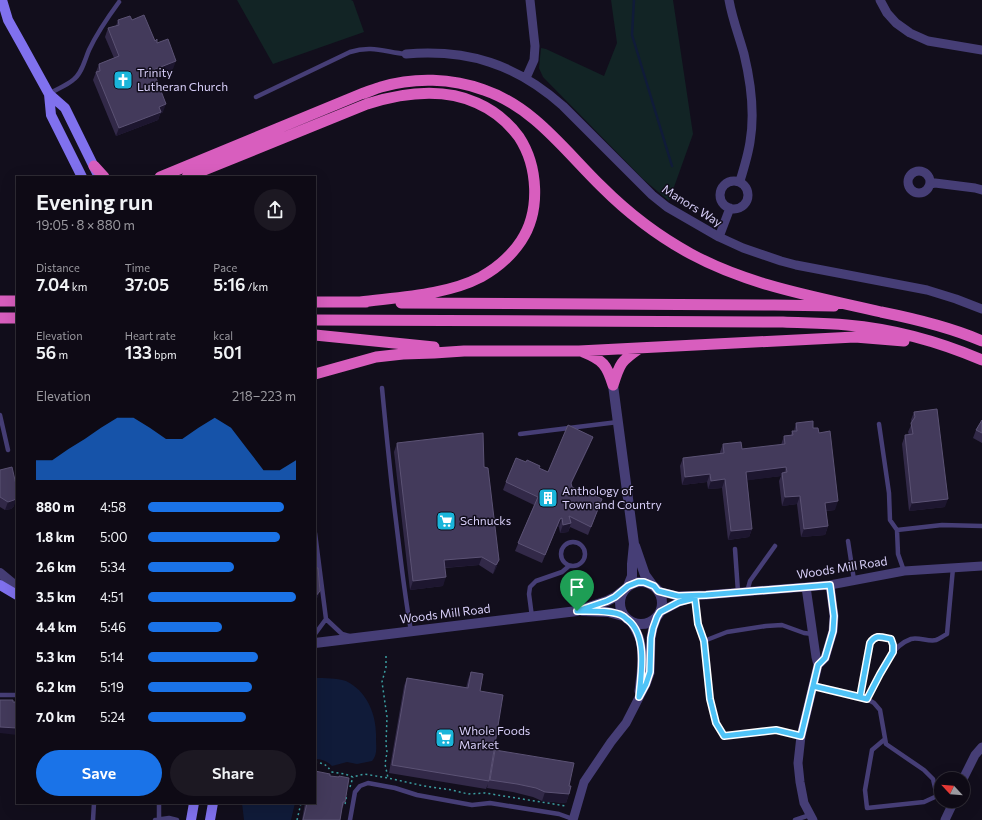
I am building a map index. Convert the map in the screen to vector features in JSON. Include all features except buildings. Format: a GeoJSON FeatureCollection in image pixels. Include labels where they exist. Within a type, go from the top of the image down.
{"type":"FeatureCollection","features":[{"type":"Feature","properties":{"kind":"highway"},"geometry":{"type":"LineString","coordinates":[[162,176],[361,94],[382,87],[403,82],[428,80],[465,84],[485,90],[505,99],[523,110],[539,123],[622,206],[644,224],[691,254],[755,282],[780,289],[916,319],[947,328],[982,341]]}},
{"type":"Feature","properties":{"kind":"highway"},"geometry":{"type":"LineString","coordinates":[[189,176],[385,98],[419,93],[436,93],[455,96],[476,102],[493,112],[507,123],[519,137],[528,155],[532,170],[535,189],[534,205],[530,223],[522,240],[498,267],[467,284],[428,293],[360,302]]}},
{"type":"Feature","properties":{"kind":"highway"},"geometry":{"type":"LineString","coordinates":[[94,166],[103,176]]}},
{"type":"Feature","properties":{"kind":"highway"},"geometry":{"type":"LineString","coordinates":[[0,301],[16,301]]}},
{"type":"Feature","properties":{"kind":"highway"},"geometry":{"type":"LineString","coordinates":[[316,302],[774,304],[840,307],[884,312]]}},
{"type":"Feature","properties":{"kind":"highway"},"geometry":{"type":"LineString","coordinates":[[0,318],[16,318]]}},
{"type":"Feature","properties":{"kind":"highway"},"geometry":{"type":"LineString","coordinates":[[316,320],[815,323],[880,329],[942,345],[982,360]]}},
{"type":"Feature","properties":{"kind":"highway"},"geometry":{"type":"LineString","coordinates":[[316,335],[464,350],[579,351],[855,336],[942,345]]}},
{"type":"Feature","properties":{"kind":"highway"},"geometry":{"type":"LineString","coordinates":[[613,385],[620,365],[625,359],[640,348]]}},
{"type":"Feature","properties":{"kind":"highway"},"geometry":{"type":"LineString","coordinates":[[316,374],[376,357],[464,350]]}},
{"type":"Feature","properties":{"kind":"highway"},"geometry":{"type":"LineString","coordinates":[[579,351],[595,357],[603,364],[609,371],[613,385]]}},
{"type":"Feature","properties":{"kind":"main road"},"geometry":{"type":"LineString","coordinates":[[2,0],[8,20],[49,94],[65,108],[98,176]]}},
{"type":"Feature","properties":{"kind":"main road"},"geometry":{"type":"LineString","coordinates":[[49,94],[51,115],[82,176]]}},
{"type":"Feature","properties":{"kind":"main road"},"geometry":{"type":"LineString","coordinates":[[0,585],[16,593]]}},
{"type":"Feature","properties":{"kind":"main road"},"geometry":{"type":"LineString","coordinates":[[191,820],[194,804]]}},
{"type":"Feature","properties":{"kind":"main road"},"geometry":{"type":"LineString","coordinates":[[210,820],[213,804]]}},
{"type":"Feature","properties":{"kind":"street"},"geometry":{"type":"LineString","coordinates":[[526,78],[534,60],[535,46],[530,0]]}},
{"type":"Feature","properties":{"kind":"street"},"geometry":{"type":"LineString","coordinates":[[729,0],[746,64],[752,101],[753,118],[750,144],[740,181]]}},
{"type":"Feature","properties":{"kind":"street"},"geometry":{"type":"LineString","coordinates":[[880,0],[887,13],[896,23],[910,34],[928,41],[982,50]]}},
{"type":"Feature","properties":{"kind":"street","name":"Manors Way"},"geometry":{"type":"LineString","coordinates":[[406,54],[422,53],[467,56],[489,62],[526,78],[548,93],[563,106],[652,195],[667,207],[719,238],[781,261],[927,290],[982,308]]}},
{"type":"Feature","properties":{"kind":"street"},"geometry":{"type":"LineString","coordinates":[[730,181],[740,181],[745,184],[748,189],[748,199],[744,206],[738,209],[730,208],[723,203],[720,198],[720,193],[725,184],[730,181]]}},
{"type":"Feature","properties":{"kind":"street"},"geometry":{"type":"LineString","coordinates":[[930,184],[936,183],[982,190]]}},
{"type":"Feature","properties":{"kind":"street"},"geometry":{"type":"LineString","coordinates":[[719,238],[730,208]]}},
{"type":"Feature","properties":{"kind":"street"},"geometry":{"type":"LineString","coordinates":[[613,385],[634,544],[632,576],[621,594],[619,606],[623,616],[632,623],[643,625],[653,621],[659,614]]}},
{"type":"Feature","properties":{"kind":"street"},"geometry":{"type":"LineString","coordinates":[[573,819],[584,782],[611,742],[626,723],[646,684],[650,672],[651,638],[653,628],[662,607],[662,601],[661,595],[646,574],[634,544]]}},
{"type":"Feature","properties":{"kind":"street","name":"Woods Mill Road"},"geometry":{"type":"LineString","coordinates":[[656,589],[678,596],[706,595],[830,585],[904,571],[982,566]]}},
{"type":"Feature","properties":{"kind":"street"},"geometry":{"type":"LineString","coordinates":[[0,573],[16,586]]}},
{"type":"Feature","properties":{"kind":"street"},"geometry":{"type":"LineString","coordinates":[[626,588],[638,582],[644,582],[656,589]]}},
{"type":"Feature","properties":{"kind":"street"},"geometry":{"type":"LineString","coordinates":[[818,665],[825,658],[833,631],[834,616],[830,585]]}},
{"type":"Feature","properties":{"kind":"street"},"geometry":{"type":"LineString","coordinates":[[806,587],[812,634],[818,665],[801,736],[798,763],[804,803],[811,818]]}},
{"type":"Feature","properties":{"kind":"street","name":"Woods Mill Road"},"geometry":{"type":"LineString","coordinates":[[577,611],[607,601],[615,597],[626,588]]}},
{"type":"Feature","properties":{"kind":"street","name":"Woods Mill Road"},"geometry":{"type":"LineString","coordinates":[[659,614],[679,602],[706,595]]}},
{"type":"Feature","properties":{"kind":"street","name":"Woods Mill Road"},"geometry":{"type":"LineString","coordinates":[[316,643],[577,611],[608,612],[623,616]]}},
{"type":"Feature","properties":{"kind":"street"},"geometry":{"type":"LineString","coordinates":[[632,623],[641,647],[642,658],[639,697]]}},
{"type":"Feature","properties":{"kind":"street"},"geometry":{"type":"LineString","coordinates":[[967,772],[975,756],[982,747]]}},
{"type":"Feature","properties":{"kind":"street"},"geometry":{"type":"LineString","coordinates":[[945,820],[949,808]]}},
{"type":"Feature","properties":{"kind":"lane"},"geometry":{"type":"LineString","coordinates":[[49,94],[74,80],[102,27],[119,2]]}},
{"type":"Feature","properties":{"kind":"lane"},"geometry":{"type":"LineString","coordinates":[[256,97],[356,50],[373,48],[406,54]]}},
{"type":"Feature","properties":{"kind":"lane"},"geometry":{"type":"LineString","coordinates":[[382,388],[397,534],[406,601],[412,631]]}},
{"type":"Feature","properties":{"kind":"lane"},"geometry":{"type":"LineString","coordinates":[[0,415],[8,450]]}},
{"type":"Feature","properties":{"kind":"lane"},"geometry":{"type":"LineString","coordinates":[[520,434],[618,422]]}},
{"type":"Feature","properties":{"kind":"lane"},"geometry":{"type":"LineString","coordinates":[[879,424],[889,493],[890,520],[897,530],[898,554],[904,571]]}},
{"type":"Feature","properties":{"kind":"lane"},"geometry":{"type":"LineString","coordinates":[[897,530],[942,525],[982,526]]}},
{"type":"Feature","properties":{"kind":"lane"},"geometry":{"type":"LineString","coordinates":[[316,541],[326,619],[342,634],[355,638]]}},
{"type":"Feature","properties":{"kind":"lane"},"geometry":{"type":"LineString","coordinates":[[848,541],[854,580]]}},
{"type":"Feature","properties":{"kind":"lane"},"geometry":{"type":"LineString","coordinates":[[532,617],[529,594],[530,587],[536,581],[562,572],[570,566],[577,566],[584,561],[584,549],[575,542],[567,543],[560,553],[563,562],[570,566]]}},
{"type":"Feature","properties":{"kind":"lane"},"geometry":{"type":"LineString","coordinates":[[742,592],[775,546]]}},
{"type":"Feature","properties":{"kind":"lane"},"geometry":{"type":"LineString","coordinates":[[735,549],[742,592]]}},
{"type":"Feature","properties":{"kind":"lane"},"geometry":{"type":"LineString","coordinates":[[867,699],[893,652],[899,646],[912,639],[922,638],[935,640],[947,634],[953,568]]}},
{"type":"Feature","properties":{"kind":"lane"},"geometry":{"type":"LineString","coordinates":[[695,598],[698,624],[704,641],[710,699],[716,723],[724,736],[776,730],[801,736]]}},
{"type":"Feature","properties":{"kind":"lane"},"geometry":{"type":"LineString","coordinates":[[316,633],[326,619]]}},
{"type":"Feature","properties":{"kind":"lane"},"geometry":{"type":"LineString","coordinates":[[704,641],[727,632],[766,626],[782,625],[804,634],[812,634]]}},
{"type":"Feature","properties":{"kind":"lane"},"geometry":{"type":"LineString","coordinates":[[860,697],[870,643],[873,638],[879,636],[891,639],[893,652]]}},
{"type":"Feature","properties":{"kind":"lane"},"geometry":{"type":"LineString","coordinates":[[813,686],[860,697],[874,703],[880,710],[886,744],[924,770],[934,782]]}},
{"type":"Feature","properties":{"kind":"lane"},"geometry":{"type":"LineString","coordinates":[[0,695],[16,695]]}},
{"type":"Feature","properties":{"kind":"lane"},"geometry":{"type":"LineString","coordinates":[[885,739],[872,750],[865,790],[867,808],[924,802],[934,799]]}},
{"type":"Feature","properties":{"kind":"lane"},"geometry":{"type":"LineString","coordinates":[[350,820],[355,792],[360,786],[368,783],[395,788],[417,796],[472,805],[490,803],[559,814],[573,819]]}},
{"type":"Feature","properties":{"kind":"lane"},"geometry":{"type":"LineString","coordinates":[[93,820],[94,804]]}},
{"type":"Feature","properties":{"kind":"lane"},"geometry":{"type":"LineString","coordinates":[[159,820],[160,804]]}},
{"type":"Feature","properties":{"kind":"lane"},"geometry":{"type":"LineString","coordinates":[[155,820],[169,818],[177,820]]}},
{"type":"Feature","properties":{"kind":"lane"},"geometry":{"type":"LineString","coordinates":[[795,820],[811,818]]}},
{"type":"Feature","properties":{"kind":"path"},"geometry":{"type":"LineString","coordinates":[[386,656],[386,667],[382,682],[387,717],[387,752],[385,764],[388,778]]}},
{"type":"Feature","properties":{"kind":"path"},"geometry":{"type":"LineString","coordinates":[[316,762],[328,766],[332,772],[353,777],[364,774],[468,794],[485,793],[566,806]]}},
{"type":"Feature","properties":{"kind":"path"},"geometry":{"type":"LineString","coordinates":[[297,820],[301,804]]}},
{"type":"Feature","properties":{"kind":"shaded area"},"geometry":{"type":"Polygon","coordinates":[[[237,0],[351,0],[353,1],[364,32],[273,64],[237,0]]]}},
{"type":"Feature","properties":{"kind":"shaded area"},"geometry":{"type":"Polygon","coordinates":[[[611,0],[673,0],[693,134],[669,201],[643,179],[543,77],[539,68],[541,48],[604,76],[617,43],[611,0]]]}},
{"type":"Feature","properties":{"kind":"water"},"geometry":{"type":"Polygon","coordinates":[[[316,678],[346,681],[360,691],[365,697],[372,712],[376,729],[375,756],[372,761],[357,764],[347,762],[332,766],[320,759],[316,759],[316,678]]]}},
{"type":"Feature","properties":{"kind":"water"},"geometry":{"type":"Polygon","coordinates":[[[242,804],[295,804],[291,820],[244,820],[242,804]]]}},
{"type":"Feature","properties":{"kind":"waterway"},"geometry":{"type":"LineString","coordinates":[[634,0],[632,35],[672,166]]}},
{"type":"Feature","properties":{"kind":"place","name":"Trinity Lutheran Church"},"geometry":{"type":"Point","coordinates":[123,80]}},
{"type":"Feature","properties":{"kind":"place","name":"Anthology of Town and Country"},"geometry":{"type":"Point","coordinates":[548,498]}},
{"type":"Feature","properties":{"kind":"place","name":"Schnucks"},"geometry":{"type":"Point","coordinates":[446,521]}},
{"type":"Feature","properties":{"kind":"place","name":"Whole Foods Market"},"geometry":{"type":"Point","coordinates":[445,738]}},
{"type":"Feature","properties":{"kind":"route"},"geometry":{"type":"LineString","coordinates":[[577,611],[607,601],[615,597],[628,586],[638,582],[644,582],[654,586],[658,591],[678,596],[830,585],[834,616],[833,631],[825,658],[818,665],[813,686],[867,699],[893,652],[891,639],[879,636],[873,638],[870,643],[860,697],[813,686],[801,736],[776,730],[724,736],[716,723],[710,699],[704,641],[698,624],[695,598],[679,602],[660,612],[657,617],[651,638],[650,672],[639,697],[642,658],[641,647],[632,623],[623,616],[608,612],[577,611]]}}]}
